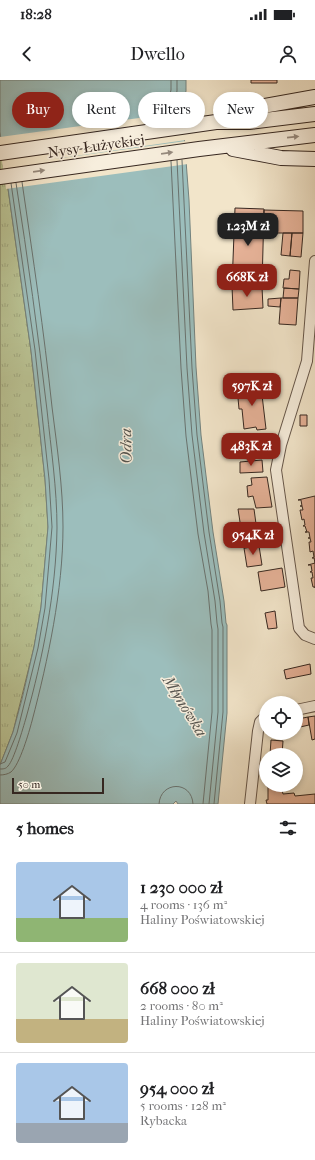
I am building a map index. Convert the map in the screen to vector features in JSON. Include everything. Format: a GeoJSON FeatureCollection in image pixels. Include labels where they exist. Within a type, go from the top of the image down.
{"type":"FeatureCollection","features":[{"type":"Feature","properties":{"kind":"main road"},"geometry":{"type":"LineString","coordinates":[[268,110],[315,97]]}},
{"type":"Feature","properties":{"kind":"main road","name":"Nysy Łużyckiej"},"geometry":{"type":"LineString","coordinates":[[268,119],[315,114]]}},
{"type":"Feature","properties":{"kind":"main road","name":"Nysy Łużyckiej"},"geometry":{"type":"LineString","coordinates":[[0,153],[213,122]]}},
{"type":"Feature","properties":{"kind":"main road","name":"Nysy Łużyckiej"},"geometry":{"type":"LineString","coordinates":[[0,177],[220,146],[315,135]]}},
{"type":"Feature","properties":{"kind":"main road"},"geometry":{"type":"LineString","coordinates":[[220,146],[281,158],[315,159]]}},
{"type":"Feature","properties":{"kind":"street"},"geometry":{"type":"LineString","coordinates":[[315,261],[311,361],[281,445],[276,470],[299,628],[305,636],[315,639]]}},
{"type":"Feature","properties":{"kind":"street"},"geometry":{"type":"LineString","coordinates":[[303,709],[315,706]]}},
{"type":"Feature","properties":{"kind":"street"},"geometry":{"type":"LineString","coordinates":[[250,804],[259,727]]}},
{"type":"Feature","properties":{"kind":"green space"},"geometry":{"type":"Polygon","coordinates":[[[0,132],[31,351],[45,479],[48,527],[41,607],[34,647],[13,732],[0,765],[0,132]]]}},
{"type":"Feature","properties":{"kind":"water"},"geometry":{"type":"Polygon","coordinates":[[[0,80],[186,80],[186,92],[138,92],[138,128],[184,128],[189,200],[196,367],[201,435],[213,532],[227,625],[227,713],[218,804],[178,804],[176,801],[173,804],[0,804],[0,765],[13,732],[22,699],[34,647],[41,607],[48,527],[45,479],[31,351],[0,132],[0,80]]]}},
{"type":"Feature","properties":{"kind":"pier"},"geometry":{"type":"Polygon","coordinates":[[[138,118],[138,128],[185,128],[186,140],[40,161],[186,141],[188,164],[6,189],[0,137],[72,127],[130,128],[130,119],[138,118]]]}},
{"type":"Feature","properties":{"kind":"building"},"geometry":{"type":"Polygon","coordinates":[[[251,80],[277,80],[277,83],[251,83],[251,80]]]}},
{"type":"Feature","properties":{"kind":"building"},"geometry":{"type":"Polygon","coordinates":[[[235,208],[264,209],[262,286],[232,286],[235,208]]]}},
{"type":"Feature","properties":{"kind":"building"},"geometry":{"type":"Polygon","coordinates":[[[264,210],[303,211],[303,233],[275,233],[275,227],[264,226],[264,210]]]}},
{"type":"Feature","properties":{"kind":"building"},"geometry":{"type":"Polygon","coordinates":[[[283,233],[292,233],[290,256],[281,255],[283,233]]]}},
{"type":"Feature","properties":{"kind":"building"},"geometry":{"type":"Polygon","coordinates":[[[292,233],[303,233],[301,257],[290,256],[292,233]]]}},
{"type":"Feature","properties":{"kind":"building"},"geometry":{"type":"Polygon","coordinates":[[[290,270],[300,271],[299,289],[283,288],[284,279],[289,279],[290,270]]]}},
{"type":"Feature","properties":{"kind":"building"},"geometry":{"type":"Polygon","coordinates":[[[232,286],[262,287],[263,308],[233,310],[232,286]]]}},
{"type":"Feature","properties":{"kind":"building"},"geometry":{"type":"Polygon","coordinates":[[[284,288],[299,289],[298,298],[283,298],[284,288]]]}},
{"type":"Feature","properties":{"kind":"building"},"geometry":{"type":"Polygon","coordinates":[[[281,298],[280,307],[268,306],[268,299],[281,298]]]}},
{"type":"Feature","properties":{"kind":"building"},"geometry":{"type":"Polygon","coordinates":[[[281,298],[298,298],[296,325],[279,324],[281,298]]]}},
{"type":"Feature","properties":{"kind":"building"},"geometry":{"type":"Polygon","coordinates":[[[248,385],[249,388],[261,387],[261,389],[263,389],[264,395],[262,395],[266,429],[257,430],[256,427],[244,429],[242,409],[239,409],[237,387],[248,385]]]}},
{"type":"Feature","properties":{"kind":"building"},"geometry":{"type":"Polygon","coordinates":[[[300,415],[307,415],[307,426],[300,426],[300,415]]]}},
{"type":"Feature","properties":{"kind":"building"},"geometry":{"type":"Polygon","coordinates":[[[262,460],[263,472],[240,473],[240,462],[262,460]]]}},
{"type":"Feature","properties":{"kind":"building"},"geometry":{"type":"Polygon","coordinates":[[[267,477],[272,507],[256,508],[253,496],[248,497],[247,486],[252,485],[251,478],[267,477]]]}},
{"type":"Feature","properties":{"kind":"building"},"geometry":{"type":"Polygon","coordinates":[[[315,496],[315,563],[314,558],[312,558],[314,557],[313,551],[310,552],[309,542],[311,542],[309,532],[307,532],[305,526],[303,526],[305,525],[304,519],[302,520],[300,510],[303,510],[301,500],[298,500],[315,496]]]}},
{"type":"Feature","properties":{"kind":"building"},"geometry":{"type":"Polygon","coordinates":[[[238,509],[254,509],[259,546],[244,548],[238,509]]]}},
{"type":"Feature","properties":{"kind":"building"},"geometry":{"type":"Polygon","coordinates":[[[259,546],[262,565],[247,567],[244,548],[259,546]]]}},
{"type":"Feature","properties":{"kind":"building"},"geometry":{"type":"Polygon","coordinates":[[[315,563],[315,587],[313,587],[311,578],[313,578],[312,572],[310,572],[312,571],[311,565],[308,565],[315,563]]]}},
{"type":"Feature","properties":{"kind":"building"},"geometry":{"type":"Polygon","coordinates":[[[282,568],[285,587],[261,591],[258,572],[282,568]]]}},
{"type":"Feature","properties":{"kind":"building"},"geometry":{"type":"Polygon","coordinates":[[[275,611],[277,628],[268,629],[265,613],[275,611]]]}},
{"type":"Feature","properties":{"kind":"building"},"geometry":{"type":"Polygon","coordinates":[[[310,664],[311,674],[286,679],[284,670],[310,664]]]}},
{"type":"Feature","properties":{"kind":"building"},"geometry":{"type":"Polygon","coordinates":[[[315,716],[315,739],[312,740],[308,717],[315,716]]]}},
{"type":"Feature","properties":{"kind":"building"},"geometry":{"type":"Polygon","coordinates":[[[308,717],[309,725],[303,726],[303,718],[308,717]]]}},
{"type":"Feature","properties":{"kind":"building"},"geometry":{"type":"Polygon","coordinates":[[[271,740],[283,741],[282,748],[270,748],[271,740]]]}},
{"type":"Feature","properties":{"kind":"building"},"geometry":{"type":"Polygon","coordinates":[[[268,792],[282,792],[283,794],[294,793],[295,796],[315,794],[315,804],[267,804],[266,800],[268,800],[268,792]]]}},
{"type":"Feature","properties":{"kind":"water label","name":"Odra"},"geometry":{"type":"Point","coordinates":[126,446]}},
{"type":"Feature","properties":{"kind":"water label","name":"Młynówka"},"geometry":{"type":"Point","coordinates":[185,706]}}]}
